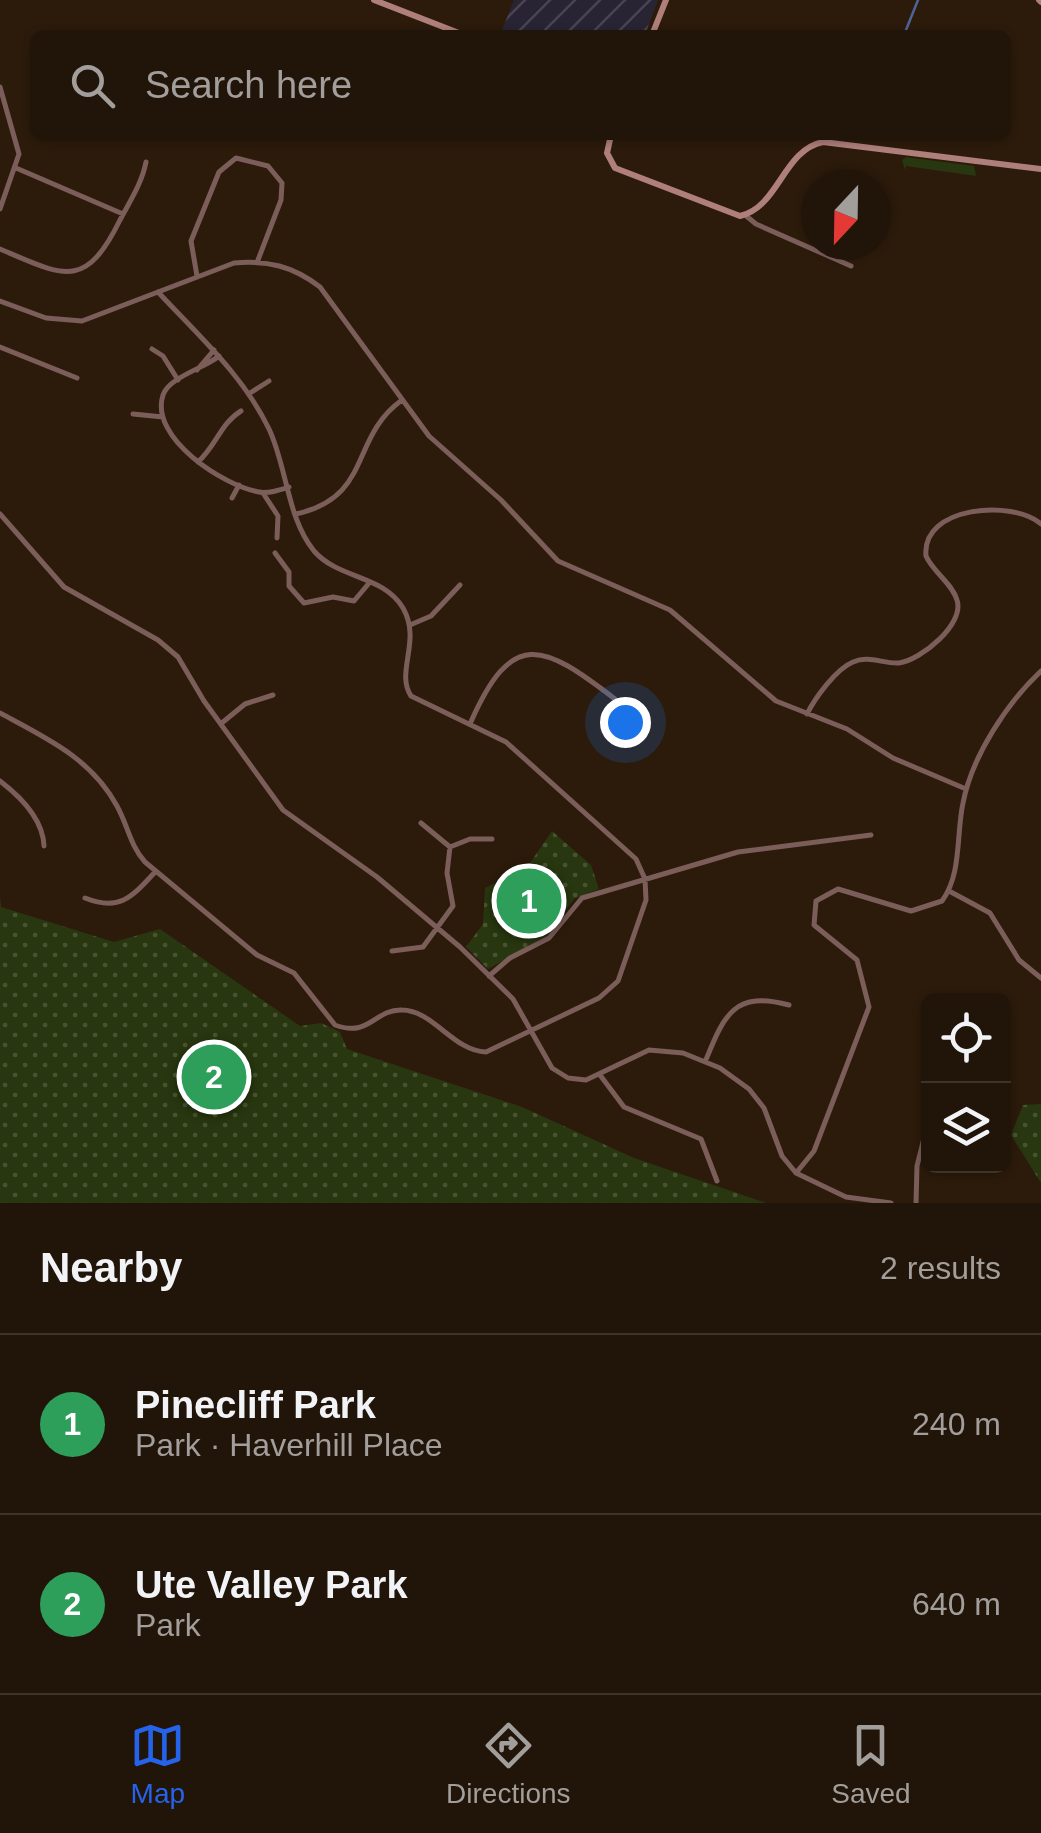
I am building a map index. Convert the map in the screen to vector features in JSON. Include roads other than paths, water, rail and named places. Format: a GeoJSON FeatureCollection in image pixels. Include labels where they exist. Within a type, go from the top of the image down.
{"type":"FeatureCollection","features":[{"type":"Feature","properties":{"kind":"street"},"geometry":{"type":"LineString","coordinates":[[374,0],[451,30]]}},
{"type":"Feature","properties":{"kind":"street"},"geometry":{"type":"LineString","coordinates":[[654,30],[666,0]]}},
{"type":"Feature","properties":{"kind":"street"},"geometry":{"type":"LineString","coordinates":[[0,88],[18,147],[16,168],[0,209]]}},
{"type":"Feature","properties":{"kind":"street"},"geometry":{"type":"LineString","coordinates":[[610,140],[608,160],[620,172],[727,214],[745,215],[756,224],[852,266]]}},
{"type":"Feature","properties":{"kind":"street"},"geometry":{"type":"LineString","coordinates":[[745,215],[761,204],[801,152],[823,142],[1041,168]]}},
{"type":"Feature","properties":{"kind":"street"},"geometry":{"type":"LineString","coordinates":[[198,276],[191,241],[219,172],[236,158],[268,166],[282,183],[282,194],[258,261]]}},
{"type":"Feature","properties":{"kind":"street"},"geometry":{"type":"LineString","coordinates":[[0,249],[54,272],[74,273],[98,259],[124,214],[146,162]]}},
{"type":"Feature","properties":{"kind":"street"},"geometry":{"type":"LineString","coordinates":[[16,168],[124,214]]}},
{"type":"Feature","properties":{"kind":"street"},"geometry":{"type":"LineString","coordinates":[[0,301],[46,318],[82,321],[234,263],[258,261],[293,270],[320,288],[442,450],[501,500],[558,561],[670,610],[757,688],[807,714],[848,728],[893,758],[966,789]]}},
{"type":"Feature","properties":{"kind":"street"},"geometry":{"type":"LineString","coordinates":[[0,713],[60,745],[93,772],[117,805],[133,847],[257,955],[294,972],[335,1026],[364,1028],[390,1012],[406,1010],[480,1052],[600,998],[618,981],[645,908],[645,879],[630,852],[513,748],[408,692],[405,676],[412,650],[410,625],[397,600],[324,560],[308,541],[271,434],[249,394],[158,292]]}},
{"type":"Feature","properties":{"kind":"street"},"geometry":{"type":"LineString","coordinates":[[0,347],[76,378]]}},
{"type":"Feature","properties":{"kind":"street"},"geometry":{"type":"LineString","coordinates":[[152,348],[163,356],[178,381]]}},
{"type":"Feature","properties":{"kind":"street"},"geometry":{"type":"LineString","coordinates":[[216,353],[164,394],[163,417],[179,443],[198,462],[239,485],[263,493],[290,487]]}},
{"type":"Feature","properties":{"kind":"street"},"geometry":{"type":"LineString","coordinates":[[249,394],[268,381]]}},
{"type":"Feature","properties":{"kind":"street"},"geometry":{"type":"LineString","coordinates":[[296,514],[319,508],[342,494],[357,473],[376,424],[402,400]]}},
{"type":"Feature","properties":{"kind":"street"},"geometry":{"type":"LineString","coordinates":[[198,462],[213,448],[227,420],[242,411]]}},
{"type":"Feature","properties":{"kind":"street"},"geometry":{"type":"LineString","coordinates":[[133,414],[163,417]]}},
{"type":"Feature","properties":{"kind":"street"},"geometry":{"type":"LineString","coordinates":[[232,498],[239,485]]}},
{"type":"Feature","properties":{"kind":"street"},"geometry":{"type":"LineString","coordinates":[[263,493],[278,516],[278,538]]}},
{"type":"Feature","properties":{"kind":"street"},"geometry":{"type":"LineString","coordinates":[[807,714],[848,665],[866,659],[892,663],[911,659],[954,622],[959,607],[956,596],[926,556],[926,538],[937,524],[954,516],[1006,511],[1029,515],[1041,524]]}},
{"type":"Feature","properties":{"kind":"street"},"geometry":{"type":"LineString","coordinates":[[0,514],[64,586],[174,652],[288,814],[440,929],[490,976],[513,999],[544,1060],[558,1073],[580,1080],[600,1075],[650,1050],[676,1051],[705,1062],[729,1073],[755,1096],[782,1156],[796,1173],[846,1197],[892,1203]]}},
{"type":"Feature","properties":{"kind":"street"},"geometry":{"type":"LineString","coordinates":[[275,553],[289,572],[289,586],[304,603],[333,597],[354,601],[370,582]]}},
{"type":"Feature","properties":{"kind":"street"},"geometry":{"type":"LineString","coordinates":[[410,625],[432,616],[460,585]]}},
{"type":"Feature","properties":{"kind":"street"},"geometry":{"type":"LineString","coordinates":[[470,724],[504,666],[528,653],[576,670],[616,698]]}},
{"type":"Feature","properties":{"kind":"street"},"geometry":{"type":"LineString","coordinates":[[796,1173],[814,1151],[870,1008],[857,960],[814,925],[816,901],[838,888],[918,911],[937,905],[949,891],[966,789],[1011,701],[1041,671]]}},
{"type":"Feature","properties":{"kind":"street"},"geometry":{"type":"LineString","coordinates":[[224,722],[245,704],[273,696]]}},
{"type":"Feature","properties":{"kind":"street"},"geometry":{"type":"LineString","coordinates":[[0,781],[28,808],[44,833],[44,846]]}},
{"type":"Feature","properties":{"kind":"street"},"geometry":{"type":"LineString","coordinates":[[420,823],[450,847]]}},
{"type":"Feature","properties":{"kind":"street"},"geometry":{"type":"LineString","coordinates":[[490,976],[510,958],[550,938],[578,900],[744,851],[871,836]]}},
{"type":"Feature","properties":{"kind":"street"},"geometry":{"type":"LineString","coordinates":[[450,847],[470,839],[492,839]]}},
{"type":"Feature","properties":{"kind":"street"},"geometry":{"type":"LineString","coordinates":[[392,952],[423,947],[440,929],[454,900],[448,873],[450,847]]}},
{"type":"Feature","properties":{"kind":"street"},"geometry":{"type":"LineString","coordinates":[[85,898],[106,906],[124,903],[156,871]]}},
{"type":"Feature","properties":{"kind":"street"},"geometry":{"type":"LineString","coordinates":[[949,891],[990,913],[1022,964],[1041,978]]}},
{"type":"Feature","properties":{"kind":"street"},"geometry":{"type":"LineString","coordinates":[[705,1062],[723,1020],[737,1006],[756,1000],[789,1005]]}},
{"type":"Feature","properties":{"kind":"street"},"geometry":{"type":"LineString","coordinates":[[600,1075],[624,1107],[701,1139],[717,1181]]}},
{"type":"Feature","properties":{"kind":"street"},"geometry":{"type":"LineString","coordinates":[[916,1203],[921,1150]]}},
{"type":"Feature","properties":{"kind":"waterway"},"geometry":{"type":"LineString","coordinates":[[906,30],[918,0]]}},
{"type":"Feature","properties":{"kind":"place","name":"Pinecliff Park"},"geometry":{"type":"Point","coordinates":[529,901]}},
{"type":"Feature","properties":{"kind":"place","name":"Ute Valley Park"},"geometry":{"type":"Point","coordinates":[214,1077]}}]}
